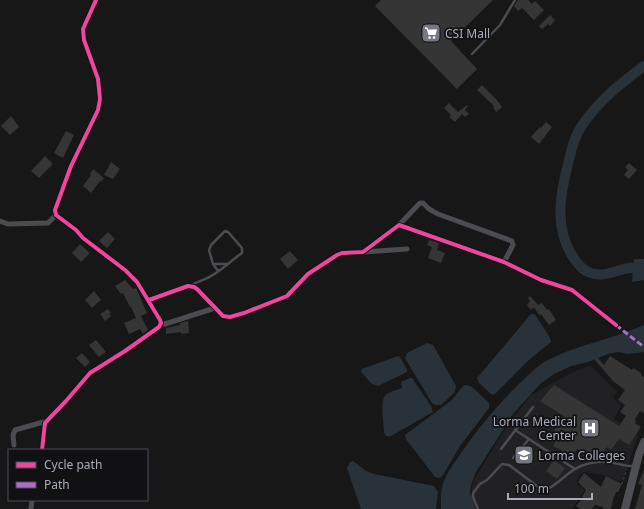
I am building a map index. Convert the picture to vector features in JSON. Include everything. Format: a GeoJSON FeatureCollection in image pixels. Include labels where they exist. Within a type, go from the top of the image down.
{"type":"FeatureCollection","features":[{"type":"Feature","properties":{"kind":"main road"},"geometry":{"type":"LineString","coordinates":[[624,509],[632,466],[644,442]]}},
{"type":"Feature","properties":{"kind":"street"},"geometry":{"type":"LineString","coordinates":[[96,0],[83,29],[84,40],[98,79],[100,100],[98,110],[71,166],[55,210],[56,215],[125,270],[137,282],[149,300],[161,323]]}},
{"type":"Feature","properties":{"kind":"street"},"geometry":{"type":"LineString","coordinates":[[363,252],[398,224],[420,203],[423,203],[429,209],[438,214],[512,241],[513,245],[504,262]]}},
{"type":"Feature","properties":{"kind":"street"},"geometry":{"type":"LineString","coordinates":[[0,221],[8,224],[48,223],[56,215]]}},
{"type":"Feature","properties":{"kind":"street"},"geometry":{"type":"LineString","coordinates":[[398,224],[504,262],[540,280],[568,288],[576,292],[616,325]]}},
{"type":"Feature","properties":{"kind":"street"},"geometry":{"type":"LineString","coordinates":[[149,300],[174,290],[191,286],[197,289],[223,316],[230,317],[288,296],[308,274],[340,253],[407,249]]}},
{"type":"Feature","properties":{"kind":"street"},"geometry":{"type":"LineString","coordinates":[[161,323],[165,324],[214,308]]}},
{"type":"Feature","properties":{"kind":"street"},"geometry":{"type":"LineString","coordinates":[[42,449],[44,426],[47,421],[90,373],[125,351],[159,327],[161,323]]}},
{"type":"Feature","properties":{"kind":"street"},"geometry":{"type":"LineString","coordinates":[[14,445],[13,434],[15,430],[47,421]]}},
{"type":"Feature","properties":{"kind":"lane"},"geometry":{"type":"LineString","coordinates":[[472,54],[500,25],[515,0]]}},
{"type":"Feature","properties":{"kind":"lane"},"geometry":{"type":"LineString","coordinates":[[191,286],[197,281],[211,277],[243,251],[228,232],[225,231],[209,250],[213,264],[218,271]]}},
{"type":"Feature","properties":{"kind":"lane"},"geometry":{"type":"LineString","coordinates":[[213,264],[228,264]]}},
{"type":"Feature","properties":{"kind":"lane"},"geometry":{"type":"LineString","coordinates":[[501,449],[533,407]]}},
{"type":"Feature","properties":{"kind":"lane"},"geometry":{"type":"LineString","coordinates":[[515,430],[575,469]]}},
{"type":"Feature","properties":{"kind":"lane"},"geometry":{"type":"LineString","coordinates":[[513,458],[529,439]]}},
{"type":"Feature","properties":{"kind":"lane"},"geometry":{"type":"LineString","coordinates":[[478,509],[473,493],[480,484],[487,480],[502,464],[510,465],[541,489],[545,490],[553,487],[575,469],[586,465],[606,462],[632,466]]}},
{"type":"Feature","properties":{"kind":"path"},"geometry":{"type":"LineString","coordinates":[[622,484],[632,466]]}},
{"type":"Feature","properties":{"kind":"shaded area"},"geometry":{"type":"Polygon","coordinates":[[[634,259],[644,259],[644,280],[632,282],[634,259]]]}},
{"type":"Feature","properties":{"kind":"shaded area"},"geometry":{"type":"Polygon","coordinates":[[[531,314],[536,316],[549,336],[551,342],[530,359],[495,394],[492,395],[479,383],[477,378],[531,314]]]}},
{"type":"Feature","properties":{"kind":"shaded area"},"geometry":{"type":"Polygon","coordinates":[[[644,325],[644,352],[628,354],[618,352],[608,354],[588,362],[571,366],[554,374],[540,384],[513,414],[476,472],[471,485],[470,493],[476,509],[441,509],[442,486],[453,464],[489,416],[533,371],[546,361],[561,354],[644,325]]]}},
{"type":"Feature","properties":{"kind":"shaded area"},"geometry":{"type":"Polygon","coordinates":[[[427,343],[433,345],[456,386],[455,392],[441,405],[435,405],[432,403],[405,358],[407,353],[427,343]]]}},
{"type":"Feature","properties":{"kind":"shaded area"},"geometry":{"type":"Polygon","coordinates":[[[398,356],[400,357],[407,372],[378,386],[372,384],[361,372],[362,369],[398,356]]]}},
{"type":"Feature","properties":{"kind":"shaded area"},"geometry":{"type":"Polygon","coordinates":[[[591,366],[617,392],[613,398],[621,406],[614,419],[638,436],[622,482],[604,475],[584,472],[580,474],[577,484],[585,490],[572,509],[477,509],[472,496],[472,486],[475,478],[507,426],[531,395],[577,370],[591,366]]]}},
{"type":"Feature","properties":{"kind":"shaded area"},"geometry":{"type":"Polygon","coordinates":[[[412,378],[431,406],[433,412],[389,437],[385,435],[384,432],[382,408],[385,396],[388,393],[402,388],[401,382],[412,378]]]}},
{"type":"Feature","properties":{"kind":"shaded area"},"geometry":{"type":"Polygon","coordinates":[[[463,386],[471,386],[489,403],[489,408],[460,446],[443,475],[440,478],[435,477],[406,439],[405,435],[452,400],[463,386]]]}},
{"type":"Feature","properties":{"kind":"shaded area"},"geometry":{"type":"Polygon","coordinates":[[[353,461],[366,471],[374,474],[434,486],[438,492],[436,509],[361,509],[347,468],[350,462],[353,461]]]}},
{"type":"Feature","properties":{"kind":"building","name":"CSI Mall"},"geometry":{"type":"Polygon","coordinates":[[[381,0],[493,0],[451,41],[477,69],[457,89],[375,6],[381,0]]]}},
{"type":"Feature","properties":{"kind":"building"},"geometry":{"type":"Polygon","coordinates":[[[518,0],[528,0],[532,4],[535,1],[544,10],[534,20],[522,8],[518,11],[514,6],[518,0]]]}},
{"type":"Feature","properties":{"kind":"building"},"geometry":{"type":"Polygon","coordinates":[[[550,15],[555,20],[550,26],[548,24],[542,29],[539,26],[550,15]]]}},
{"type":"Feature","properties":{"kind":"building"},"geometry":{"type":"Polygon","coordinates":[[[482,85],[502,107],[496,112],[493,107],[494,106],[477,90],[482,85]]]}},
{"type":"Feature","properties":{"kind":"building"},"geometry":{"type":"Polygon","coordinates":[[[449,103],[458,112],[467,105],[468,106],[465,110],[469,114],[465,117],[462,114],[455,122],[449,117],[451,115],[444,108],[449,103]]]}},
{"type":"Feature","properties":{"kind":"building"},"geometry":{"type":"Polygon","coordinates":[[[11,116],[19,127],[10,135],[1,126],[11,116]]]}},
{"type":"Feature","properties":{"kind":"building"},"geometry":{"type":"Polygon","coordinates":[[[546,122],[552,127],[539,144],[531,137],[546,122]]]}},
{"type":"Feature","properties":{"kind":"building"},"geometry":{"type":"Polygon","coordinates":[[[66,131],[74,135],[63,158],[54,153],[66,131]]]}},
{"type":"Feature","properties":{"kind":"building"},"geometry":{"type":"Polygon","coordinates":[[[45,156],[52,163],[52,165],[39,178],[31,171],[45,156]]]}},
{"type":"Feature","properties":{"kind":"building"},"geometry":{"type":"Polygon","coordinates":[[[111,162],[120,169],[113,179],[104,175],[111,162]]]}},
{"type":"Feature","properties":{"kind":"building"},"geometry":{"type":"Polygon","coordinates":[[[629,163],[637,170],[629,179],[624,175],[628,170],[625,167],[629,163]]]}},
{"type":"Feature","properties":{"kind":"building"},"geometry":{"type":"Polygon","coordinates":[[[93,169],[104,178],[91,193],[83,186],[91,175],[90,174],[93,169]]]}},
{"type":"Feature","properties":{"kind":"building"},"geometry":{"type":"Polygon","coordinates":[[[108,232],[115,239],[107,248],[99,241],[108,232]]]}},
{"type":"Feature","properties":{"kind":"building"},"geometry":{"type":"Polygon","coordinates":[[[429,240],[439,243],[437,250],[445,253],[441,263],[428,258],[432,247],[427,245],[429,240]]]}},
{"type":"Feature","properties":{"kind":"building"},"geometry":{"type":"Polygon","coordinates":[[[80,244],[90,253],[81,262],[72,253],[80,244]]]}},
{"type":"Feature","properties":{"kind":"building"},"geometry":{"type":"Polygon","coordinates":[[[290,251],[298,260],[288,269],[280,259],[290,251]]]}},
{"type":"Feature","properties":{"kind":"building"},"geometry":{"type":"Polygon","coordinates":[[[125,280],[133,289],[136,288],[147,313],[141,316],[148,330],[143,334],[140,329],[129,334],[124,323],[136,318],[123,293],[121,294],[115,286],[125,280]]]}},
{"type":"Feature","properties":{"kind":"building"},"geometry":{"type":"Polygon","coordinates":[[[94,291],[101,300],[92,308],[85,300],[94,291]]]}},
{"type":"Feature","properties":{"kind":"building"},"geometry":{"type":"Polygon","coordinates":[[[530,296],[538,305],[542,303],[547,310],[549,309],[556,320],[549,325],[541,314],[539,315],[534,307],[531,310],[527,305],[530,301],[528,298],[530,296]]]}},
{"type":"Feature","properties":{"kind":"building"},"geometry":{"type":"Polygon","coordinates":[[[108,309],[111,316],[105,321],[100,314],[108,309]]]}},
{"type":"Feature","properties":{"kind":"building"},"geometry":{"type":"Polygon","coordinates":[[[188,321],[189,333],[181,334],[181,332],[166,334],[166,328],[180,325],[180,323],[188,321]]]}},
{"type":"Feature","properties":{"kind":"building"},"geometry":{"type":"Polygon","coordinates":[[[96,340],[106,352],[99,357],[89,345],[96,340]]]}},
{"type":"Feature","properties":{"kind":"building"},"geometry":{"type":"Polygon","coordinates":[[[82,353],[90,362],[85,367],[76,358],[82,353]]]}},
{"type":"Feature","properties":{"kind":"building"},"geometry":{"type":"Polygon","coordinates":[[[610,356],[632,370],[633,368],[644,377],[644,413],[640,411],[635,419],[635,423],[641,427],[629,445],[619,439],[611,450],[607,447],[599,459],[594,460],[577,449],[569,461],[560,455],[562,450],[553,446],[558,437],[552,434],[564,416],[540,401],[554,385],[619,426],[626,416],[620,412],[625,405],[618,400],[625,390],[613,381],[595,360],[597,357],[604,365],[610,356]]]}},
{"type":"Feature","properties":{"kind":"building"},"geometry":{"type":"Polygon","coordinates":[[[554,460],[565,468],[557,479],[546,471],[554,460]]]}},
{"type":"Feature","properties":{"kind":"building"},"geometry":{"type":"Polygon","coordinates":[[[644,470],[644,509],[635,509],[642,485],[638,484],[644,470]]]}},
{"type":"Feature","properties":{"kind":"building"},"geometry":{"type":"Polygon","coordinates":[[[584,473],[601,487],[606,476],[622,484],[618,492],[616,492],[611,509],[603,509],[603,507],[595,505],[592,509],[580,509],[576,506],[583,498],[582,497],[586,490],[578,482],[584,473]]]}},
{"type":"Feature","properties":{"kind":"waterway"},"geometry":{"type":"LineString","coordinates":[[644,66],[602,101],[581,127],[573,145],[565,176],[560,211],[563,235],[567,246],[573,257],[586,271],[601,275],[631,268],[644,269]]}},
{"type":"Feature","properties":{"kind":"marked path"},"geometry":{"type":"LineString","coordinates":[[616,325],[644,347]]}},
{"type":"Feature","properties":{"kind":"cycle path"},"geometry":{"type":"LineString","coordinates":[[42,449],[45,423],[90,373],[125,351],[159,327],[161,323],[137,282],[125,270],[56,215],[55,210],[71,166],[98,110],[100,99],[98,79],[84,40],[83,29],[96,0]]}},
{"type":"Feature","properties":{"kind":"cycle path"},"geometry":{"type":"LineString","coordinates":[[149,300],[188,286],[197,289],[223,316],[230,317],[244,313],[287,296],[308,274],[337,255],[342,253],[363,252],[399,225],[504,262],[541,280],[572,290],[616,325]]}},
{"type":"Feature","properties":{"kind":"place","name":"CSI Mall"},"geometry":{"type":"Point","coordinates":[431,33]}},
{"type":"Feature","properties":{"kind":"place","name":"Lorma Medical Center"},"geometry":{"type":"Point","coordinates":[590,428]}},
{"type":"Feature","properties":{"kind":"place","name":"Lorma Colleges"},"geometry":{"type":"Point","coordinates":[524,455]}}]}
